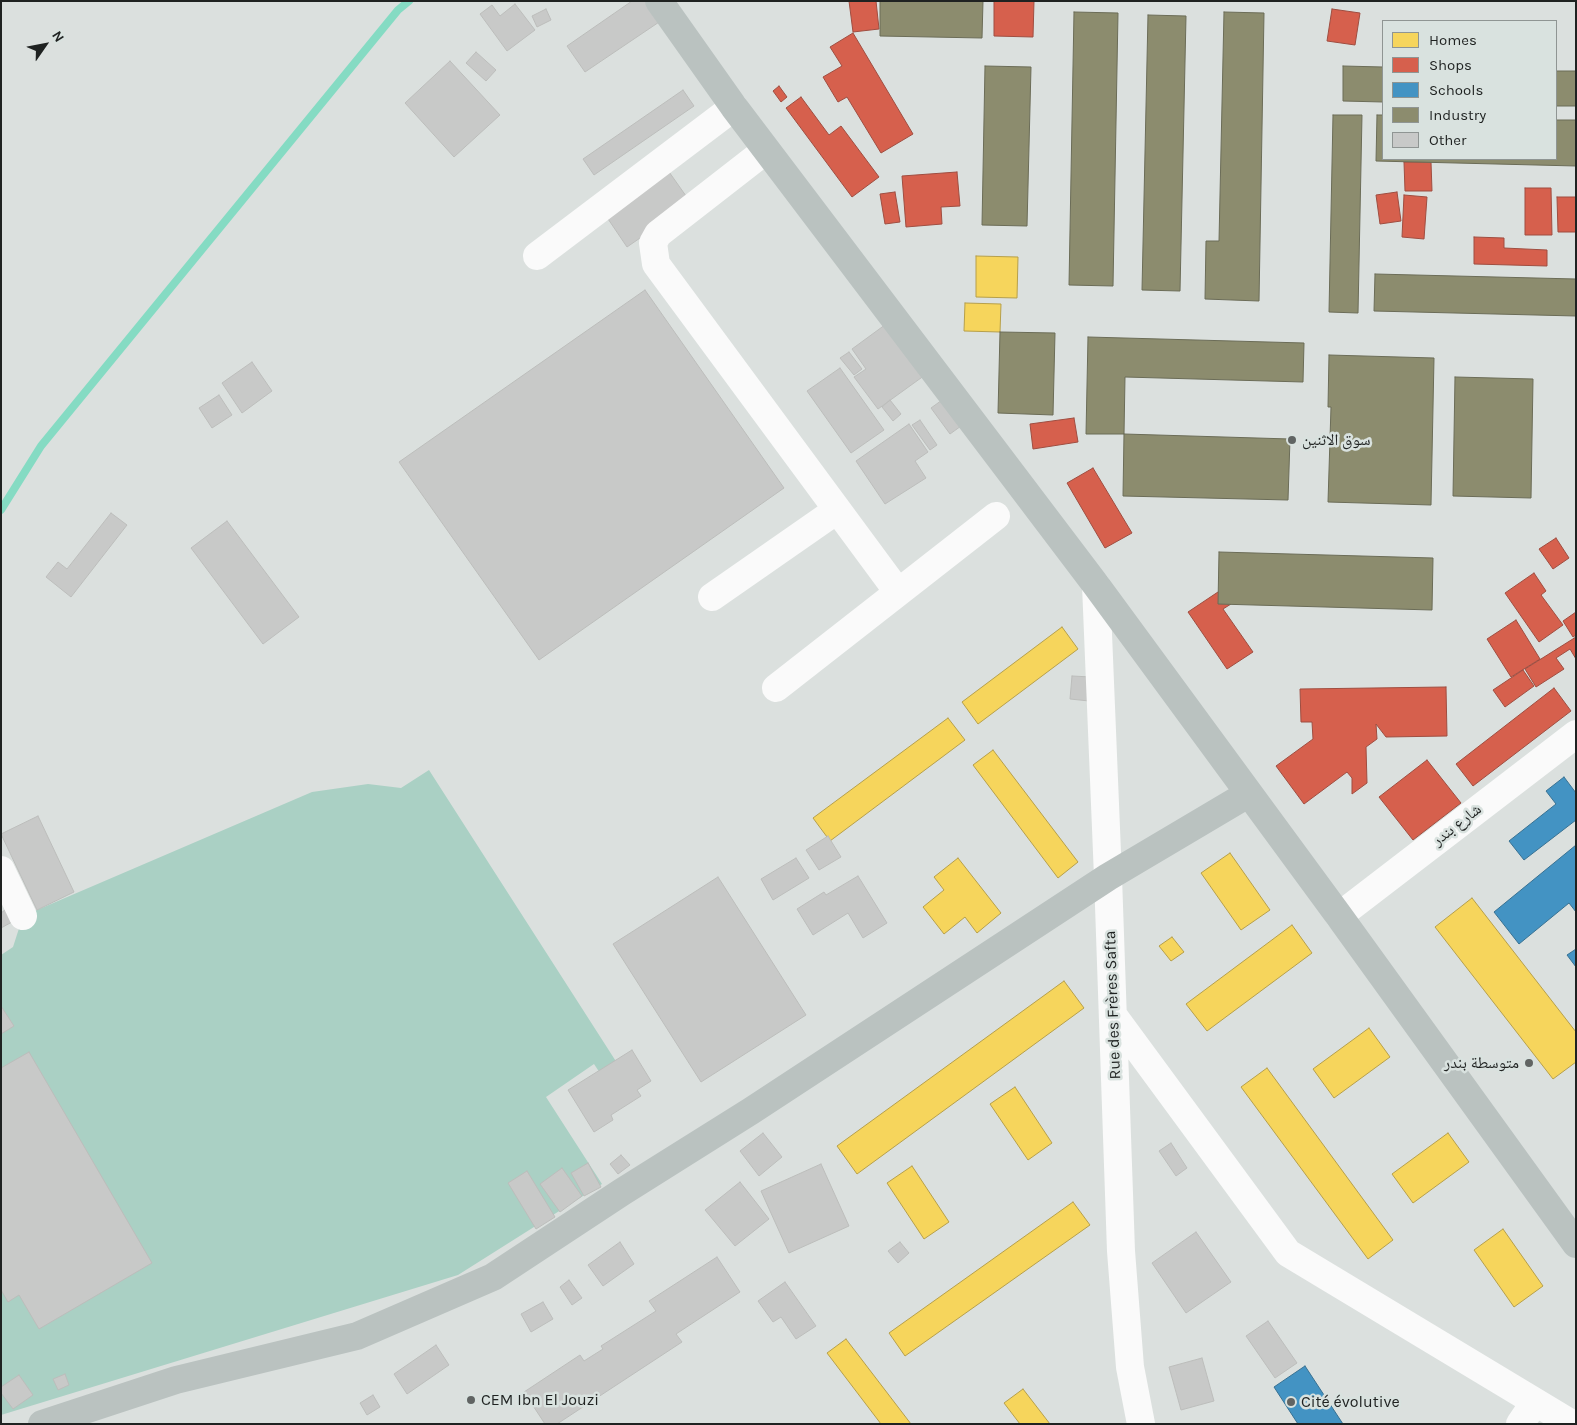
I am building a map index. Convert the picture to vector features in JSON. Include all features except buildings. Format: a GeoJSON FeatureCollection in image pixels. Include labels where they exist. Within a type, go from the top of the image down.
{"type":"FeatureCollection","features":[{"type":"Feature","properties":{"kind":"main road"},"geometry":{"type":"LineString","coordinates":[[659,1],[766,150],[1096,585],[1339,916],[1576,1244]]}},
{"type":"Feature","properties":{"kind":"main road"},"geometry":{"type":"LineString","coordinates":[[42,1424],[176,1380],[356,1336],[493,1277],[622,1192],[751,1112],[1108,877],[1248,794]]}},
{"type":"Feature","properties":{"kind":"street"},"geometry":{"type":"LineString","coordinates":[[537,256],[734,106]]}},
{"type":"Feature","properties":{"kind":"street"},"geometry":{"type":"LineString","coordinates":[[766,150],[658,234],[653,242],[656,264],[898,592]]}},
{"type":"Feature","properties":{"kind":"street"},"geometry":{"type":"LineString","coordinates":[[712,597],[837,510]]}},
{"type":"Feature","properties":{"kind":"street"},"geometry":{"type":"LineString","coordinates":[[776,688],[996,516]]}},
{"type":"Feature","properties":{"kind":"street","name":"Rue des Frères Safta"},"geometry":{"type":"LineString","coordinates":[[1096,585],[1121,1251],[1130,1367],[1141,1424]]}},
{"type":"Feature","properties":{"kind":"street","name":"شارع بندر"},"geometry":{"type":"LineString","coordinates":[[1339,916],[1576,734]]}},
{"type":"Feature","properties":{"kind":"street"},"geometry":{"type":"LineString","coordinates":[[1,870],[23,916]]}},
{"type":"Feature","properties":{"kind":"street"},"geometry":{"type":"LineString","coordinates":[[1113,1015],[1288,1253],[1572,1424]]}},
{"type":"Feature","properties":{"kind":"street"},"geometry":{"type":"LineString","coordinates":[[1520,1424],[1535,1402]]}},
{"type":"Feature","properties":{"kind":"green space"},"geometry":{"type":"Polygon","coordinates":[[[429,770],[635,1091],[617,1099],[594,1064],[546,1097],[602,1184],[458,1275],[1,1415],[1,955],[13,947],[23,916],[312,792],[368,784],[401,788],[429,770]]]}},
{"type":"Feature","properties":{"kind":"waterway"},"geometry":{"type":"LineString","coordinates":[[1,510],[41,446],[398,10],[409,1]]}},
{"type":"Feature","properties":{"kind":"place","name":"ﺳﻮق اﻻﺛﻨﻴﻦ"},"geometry":{"type":"Point","coordinates":[1292,440]}},
{"type":"Feature","properties":{"kind":"place","name":"متوسطة بندر"},"geometry":{"type":"Point","coordinates":[1529,1063]}},
{"type":"Feature","properties":{"kind":"place","name":"CEM Ibn El Jouzi"},"geometry":{"type":"Point","coordinates":[471,1400]}},
{"type":"Feature","properties":{"kind":"place","name":"Cité évolutive"},"geometry":{"type":"Point","coordinates":[1291,1402]}}]}
